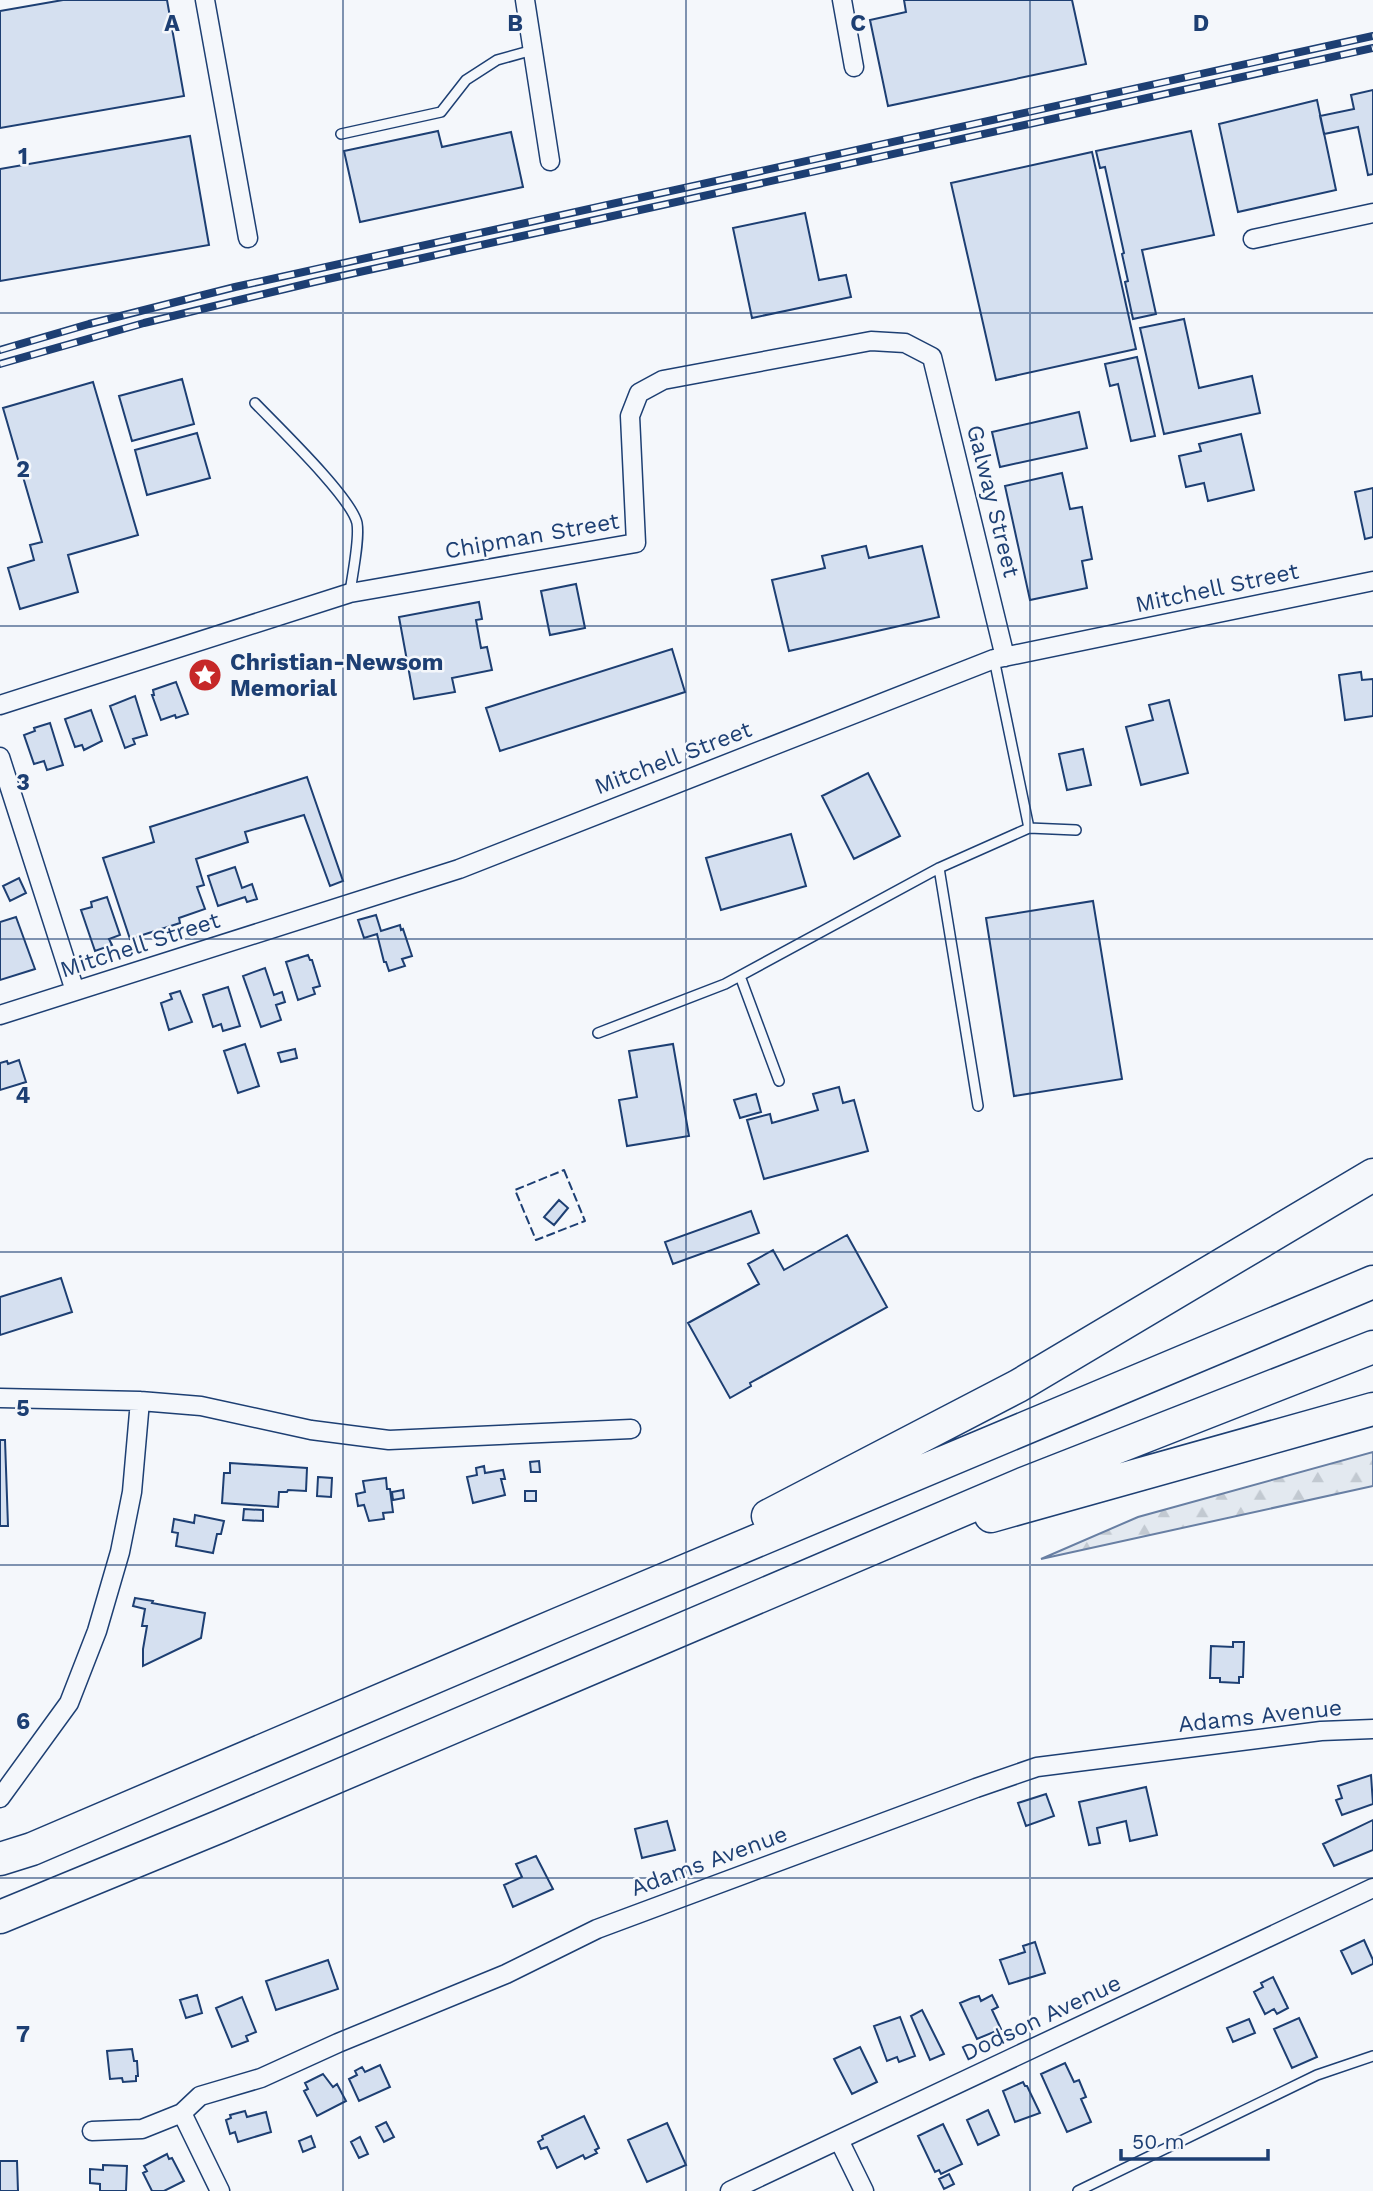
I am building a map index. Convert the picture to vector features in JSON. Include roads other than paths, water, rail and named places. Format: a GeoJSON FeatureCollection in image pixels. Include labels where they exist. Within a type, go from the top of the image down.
{"type":"FeatureCollection","features":[{"type":"Feature","properties":{"kind":"highway"},"geometry":{"type":"LineString","coordinates":[[561,1623],[1018,1386],[1373,1175]]}},
{"type":"Feature","properties":{"kind":"highway"},"geometry":{"type":"LineString","coordinates":[[0,1859],[32,1849],[561,1623],[1373,1282]]}},
{"type":"Feature","properties":{"kind":"highway"},"geometry":{"type":"LineString","coordinates":[[0,1917],[221,1826],[1023,1484],[1373,1347]]}},
{"type":"Feature","properties":{"kind":"highway"},"geometry":{"type":"LineString","coordinates":[[862,1552],[1373,1409]]}},
{"type":"Feature","properties":{"kind":"street"},"geometry":{"type":"LineString","coordinates":[[205,0],[248,238]]}},
{"type":"Feature","properties":{"kind":"street"},"geometry":{"type":"LineString","coordinates":[[525,0],[550,161]]}},
{"type":"Feature","properties":{"kind":"street"},"geometry":{"type":"LineString","coordinates":[[842,0],[854,67]]}},
{"type":"Feature","properties":{"kind":"street"},"geometry":{"type":"LineString","coordinates":[[1253,239],[1373,213]]}},
{"type":"Feature","properties":{"kind":"street","name":"Chipman Street"},"geometry":{"type":"LineString","coordinates":[[0,705],[350,593],[636,543],[630,416],[639,393],[663,380],[871,341],[905,343],[932,358]]}},
{"type":"Feature","properties":{"kind":"street","name":"Galway Street"},"geometry":{"type":"LineString","coordinates":[[932,358],[1000,658]]}},
{"type":"Feature","properties":{"kind":"street","name":"Mitchell Street"},"geometry":{"type":"LineString","coordinates":[[0,1015],[459,869],[1000,658],[1373,581]]}},
{"type":"Feature","properties":{"kind":"street"},"geometry":{"type":"LineString","coordinates":[[0,757],[75,991]]}},
{"type":"Feature","properties":{"kind":"street"},"geometry":{"type":"LineString","coordinates":[[0,1398],[140,1401],[201,1406],[311,1430],[389,1440],[631,1429]]}},
{"type":"Feature","properties":{"kind":"street"},"geometry":{"type":"LineString","coordinates":[[0,1798],[69,1703],[97,1631],[120,1552],[132,1492],[140,1401]]}},
{"type":"Feature","properties":{"kind":"street","name":"Adams Avenue"},"geometry":{"type":"LineString","coordinates":[[92,2131],[142,2129],[182,2113],[201,2096],[261,2078],[338,2043],[506,1974],[597,1929],[1037,1767],[1321,1731],[1373,1729]]}},
{"type":"Feature","properties":{"kind":"street","name":"Dodson Avenue"},"geometry":{"type":"LineString","coordinates":[[730,2191],[1373,1888]]}},
{"type":"Feature","properties":{"kind":"street"},"geometry":{"type":"LineString","coordinates":[[182,2113],[220,2191]]}},
{"type":"Feature","properties":{"kind":"street"},"geometry":{"type":"LineString","coordinates":[[839,2140],[863,2191]]}},
{"type":"Feature","properties":{"kind":"lane"},"geometry":{"type":"LineString","coordinates":[[341,134],[441,112],[466,80],[497,60],[533,50]]}},
{"type":"Feature","properties":{"kind":"lane"},"geometry":{"type":"LineString","coordinates":[[255,403],[343,497],[357,522],[350,593]]}},
{"type":"Feature","properties":{"kind":"lane"},"geometry":{"type":"LineString","coordinates":[[1000,658],[1029,828]]}},
{"type":"Feature","properties":{"kind":"lane"},"geometry":{"type":"LineString","coordinates":[[598,1033],[725,984],[939,868],[1029,828],[1076,830]]}},
{"type":"Feature","properties":{"kind":"lane"},"geometry":{"type":"LineString","coordinates":[[939,868],[978,1106]]}},
{"type":"Feature","properties":{"kind":"lane"},"geometry":{"type":"LineString","coordinates":[[740,976],[779,1081]]}},
{"type":"Feature","properties":{"kind":"lane"},"geometry":{"type":"LineString","coordinates":[[1078,2191],[1317,2075],[1373,2056]]}},
{"type":"Feature","properties":{"kind":"railway"},"geometry":{"type":"LineString","coordinates":[[0,350],[235,287],[1373,36]]}},
{"type":"Feature","properties":{"kind":"railway"},"geometry":{"type":"LineString","coordinates":[[0,364],[144,323],[314,282],[1373,48]]}},
{"type":"Feature","properties":{"kind":"place","name":"Christian-Newsom Memorial"},"geometry":{"type":"Point","coordinates":[205,675]}}]}
